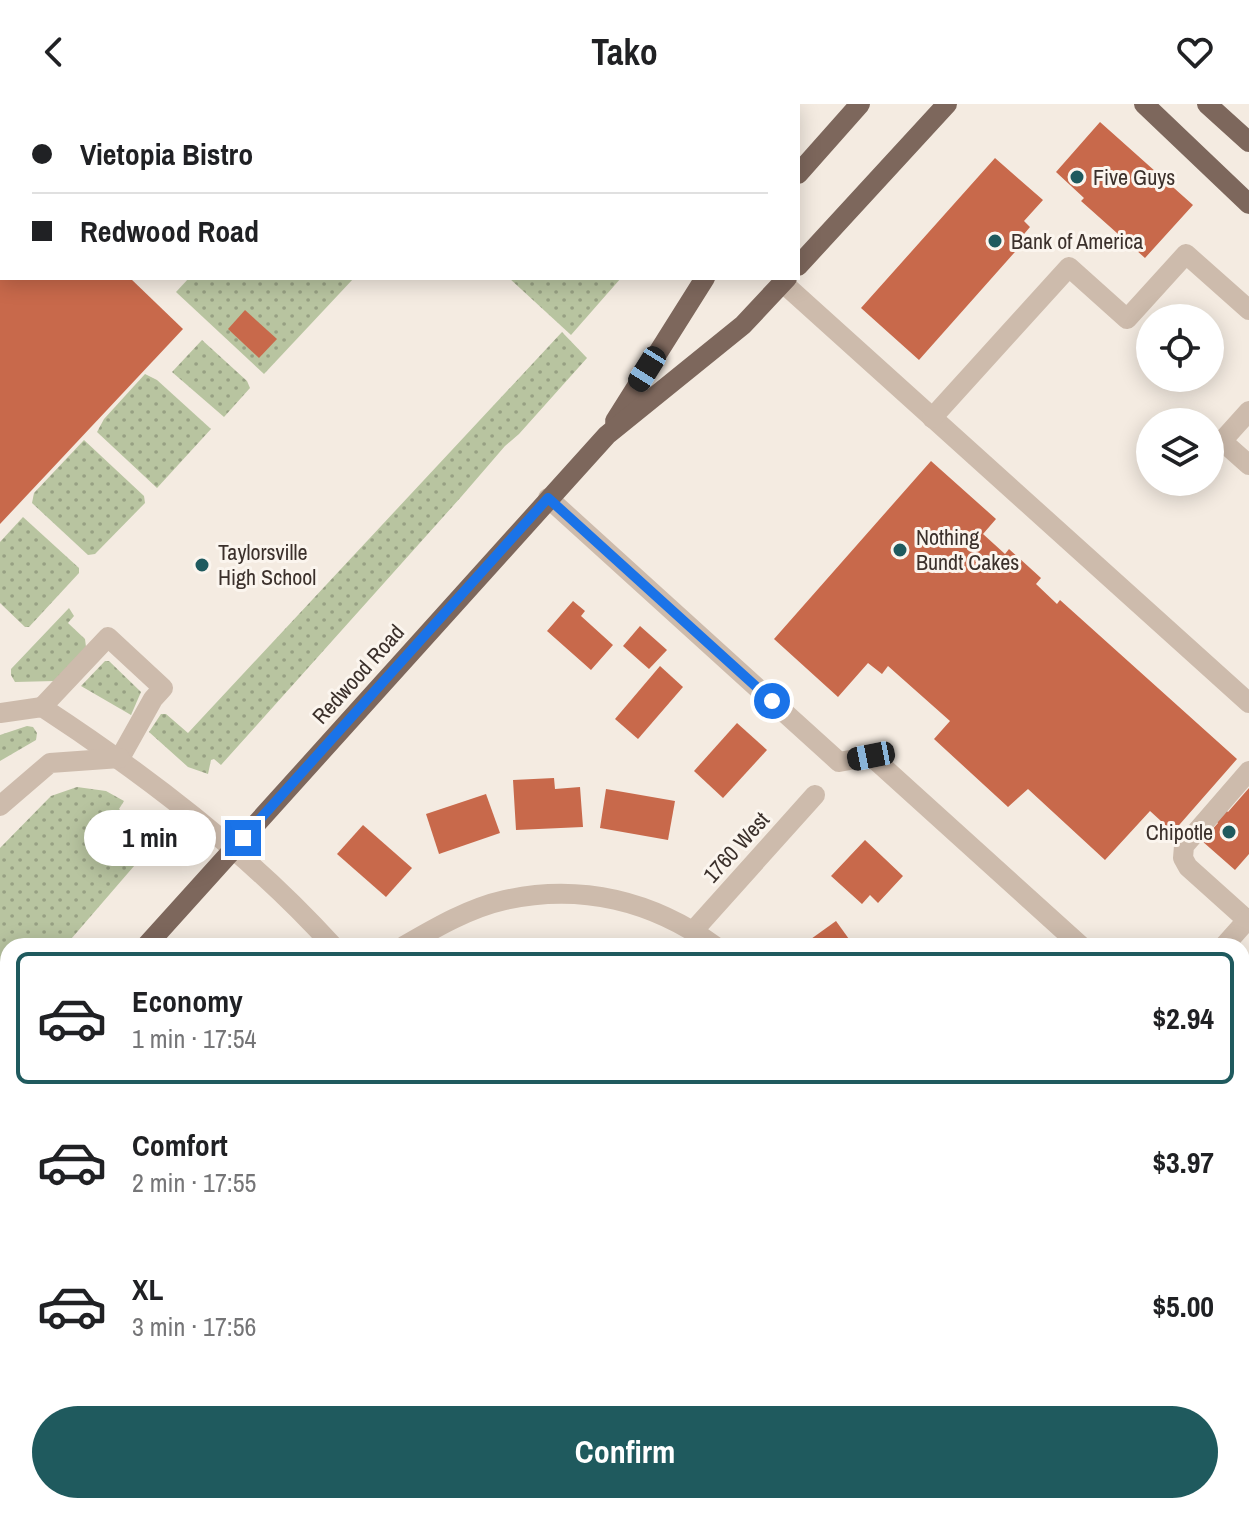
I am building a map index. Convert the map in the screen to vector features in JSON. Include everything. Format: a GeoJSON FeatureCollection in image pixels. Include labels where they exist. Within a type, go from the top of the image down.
{"type":"FeatureCollection","features":[{"type":"Feature","properties":{"kind":"main road"},"geometry":{"type":"LineString","coordinates":[[800,172],[860,104]]}},
{"type":"Feature","properties":{"kind":"main road"},"geometry":{"type":"LineString","coordinates":[[800,264],[947,104]]}},
{"type":"Feature","properties":{"kind":"main road"},"geometry":{"type":"LineString","coordinates":[[1144,104],[1249,204]]}},
{"type":"Feature","properties":{"kind":"main road"},"geometry":{"type":"LineString","coordinates":[[1207,104],[1249,142]]}},
{"type":"Feature","properties":{"kind":"main road","name":"Redwood Road"},"geometry":{"type":"LineString","coordinates":[[607,435],[704,280]]}},
{"type":"Feature","properties":{"kind":"main road","name":"Redwood Road"},"geometry":{"type":"LineString","coordinates":[[153,938],[607,435],[743,325],[784,280]]}},
{"type":"Feature","properties":{"kind":"street"},"geometry":{"type":"LineString","coordinates":[[932,418],[1069,267],[1127,319],[1186,254],[1249,310]]}},
{"type":"Feature","properties":{"kind":"street"},"geometry":{"type":"LineString","coordinates":[[784,280],[932,418],[1249,703]]}},
{"type":"Feature","properties":{"kind":"street"},"geometry":{"type":"LineString","coordinates":[[1249,411],[1222,441],[1249,465]]}},
{"type":"Feature","properties":{"kind":"street"},"geometry":{"type":"LineString","coordinates":[[548,498],[839,762],[871,756],[1072,938]]}},
{"type":"Feature","properties":{"kind":"street"},"geometry":{"type":"LineString","coordinates":[[0,713],[42,707],[108,637],[163,688],[153,699],[120,758]]}},
{"type":"Feature","properties":{"kind":"street"},"geometry":{"type":"LineString","coordinates":[[42,707],[120,758],[232,850],[307,917],[326,938]]}},
{"type":"Feature","properties":{"kind":"street"},"geometry":{"type":"LineString","coordinates":[[0,806],[50,763],[120,758]]}},
{"type":"Feature","properties":{"kind":"street"},"geometry":{"type":"LineString","coordinates":[[1231,938],[1248,919],[1188,867],[1183,858],[1184,846],[1249,771]]}},
{"type":"Feature","properties":{"kind":"street","name":"1760 West"},"geometry":{"type":"LineString","coordinates":[[694,930],[815,795]]}},
{"type":"Feature","properties":{"kind":"street"},"geometry":{"type":"LineString","coordinates":[[418,938],[444,923],[502,900],[579,892],[667,916],[704,938]]}},
{"type":"Feature","properties":{"kind":"green space"},"geometry":{"type":"Polygon","coordinates":[[[187,280],[352,280],[264,374],[176,292],[187,280]]]}},
{"type":"Feature","properties":{"kind":"green space"},"geometry":{"type":"Polygon","coordinates":[[[511,280],[619,280],[571,335],[511,280]]]}},
{"type":"Feature","properties":{"kind":"green space"},"geometry":{"type":"Polygon","coordinates":[[[562,332],[587,358],[221,765],[211,760],[208,774],[188,767],[149,732],[161,714],[166,714],[188,733],[562,332]]]}},
{"type":"Feature","properties":{"kind":"green space"},"geometry":{"type":"Polygon","coordinates":[[[202,340],[247,381],[250,388],[224,417],[172,372],[202,340]]]}},
{"type":"Feature","properties":{"kind":"green space"},"geometry":{"type":"Polygon","coordinates":[[[145,374],[157,380],[211,429],[157,488],[97,432],[104,419],[145,374]]]}},
{"type":"Feature","properties":{"kind":"green space"},"geometry":{"type":"Polygon","coordinates":[[[84,440],[144,496],[145,503],[95,554],[88,555],[32,503],[34,493],[84,440]]]}},
{"type":"Feature","properties":{"kind":"green space"},"geometry":{"type":"Polygon","coordinates":[[[23,517],[79,568],[79,573],[29,627],[25,627],[0,603],[0,542],[23,517]]]}},
{"type":"Feature","properties":{"kind":"green space"},"geometry":{"type":"Polygon","coordinates":[[[69,608],[74,616],[68,623],[85,639],[86,647],[55,681],[15,682],[11,669],[69,608]]]}},
{"type":"Feature","properties":{"kind":"green space"},"geometry":{"type":"Polygon","coordinates":[[[105,661],[109,661],[141,692],[131,715],[81,686],[105,661]]]}},
{"type":"Feature","properties":{"kind":"green space"},"geometry":{"type":"Polygon","coordinates":[[[33,727],[37,733],[36,740],[0,761],[0,735],[33,727]]]}},
{"type":"Feature","properties":{"kind":"green space"},"geometry":{"type":"Polygon","coordinates":[[[77,787],[106,791],[124,801],[119,809],[142,831],[147,851],[72,938],[0,938],[0,848],[51,796],[77,787]]]}},
{"type":"Feature","properties":{"kind":"building"},"geometry":{"type":"Polygon","coordinates":[[[1100,122],[1193,205],[1145,258],[1081,201],[1084,198],[1056,172],[1100,122]]]}},
{"type":"Feature","properties":{"kind":"building"},"geometry":{"type":"Polygon","coordinates":[[[995,158],[1043,200],[1024,221],[1030,227],[1019,240],[1022,244],[919,360],[861,308],[995,158]]]}},
{"type":"Feature","properties":{"kind":"building"},"geometry":{"type":"Polygon","coordinates":[[[0,280],[132,280],[183,329],[0,524],[0,280]]]}},
{"type":"Feature","properties":{"kind":"building"},"geometry":{"type":"Polygon","coordinates":[[[245,310],[277,339],[259,358],[228,329],[245,310]]]}},
{"type":"Feature","properties":{"kind":"building"},"geometry":{"type":"Polygon","coordinates":[[[931,461],[996,519],[983,534],[1005,554],[1009,549],[1041,578],[1036,584],[1057,604],[1060,600],[1237,759],[1173,832],[1150,811],[1105,860],[1028,789],[1008,807],[934,739],[950,721],[888,666],[882,674],[868,663],[838,697],[774,639],[931,461]]]}},
{"type":"Feature","properties":{"kind":"building"},"geometry":{"type":"Polygon","coordinates":[[[573,601],[585,611],[581,616],[613,645],[591,670],[547,631],[573,601]]]}},
{"type":"Feature","properties":{"kind":"building"},"geometry":{"type":"Polygon","coordinates":[[[640,626],[667,650],[649,669],[623,646],[640,626]]]}},
{"type":"Feature","properties":{"kind":"building"},"geometry":{"type":"Polygon","coordinates":[[[660,666],[683,687],[638,739],[615,719],[660,666]]]}},
{"type":"Feature","properties":{"kind":"building"},"geometry":{"type":"Polygon","coordinates":[[[737,723],[767,750],[723,798],[694,771],[737,723]]]}},
{"type":"Feature","properties":{"kind":"building"},"geometry":{"type":"Polygon","coordinates":[[[554,778],[555,789],[580,787],[583,827],[516,830],[513,780],[554,778]]]}},
{"type":"Feature","properties":{"kind":"building","name":"Chipotle"},"geometry":{"type":"Polygon","coordinates":[[[1249,788],[1249,854],[1235,870],[1202,841],[1218,823],[1214,819],[1224,809],[1228,812],[1249,788]]]}},
{"type":"Feature","properties":{"kind":"building"},"geometry":{"type":"Polygon","coordinates":[[[606,789],[675,801],[668,840],[600,828],[606,789]]]}},
{"type":"Feature","properties":{"kind":"building"},"geometry":{"type":"Polygon","coordinates":[[[486,794],[500,833],[439,854],[426,814],[486,794]]]}},
{"type":"Feature","properties":{"kind":"building"},"geometry":{"type":"Polygon","coordinates":[[[363,825],[412,868],[386,897],[337,854],[363,825]]]}},
{"type":"Feature","properties":{"kind":"building"},"geometry":{"type":"Polygon","coordinates":[[[865,840],[903,876],[878,903],[870,895],[862,904],[831,876],[865,840]]]}},
{"type":"Feature","properties":{"kind":"building"},"geometry":{"type":"Polygon","coordinates":[[[836,921],[848,938],[812,938],[836,921]]]}},
{"type":"Feature","properties":{"kind":"place","name":"Five Guys"},"geometry":{"type":"Point","coordinates":[1077,177]}},
{"type":"Feature","properties":{"kind":"place","name":"Bank of America"},"geometry":{"type":"Point","coordinates":[995,241]}},
{"type":"Feature","properties":{"kind":"place","name":"Nothing Bundt Cakes"},"geometry":{"type":"Point","coordinates":[900,550]}},
{"type":"Feature","properties":{"kind":"place","name":"Taylorsville High School"},"geometry":{"type":"Point","coordinates":[202,565]}},
{"type":"Feature","properties":{"kind":"place","name":"Chipotle"},"geometry":{"type":"Point","coordinates":[1229,832]}},
{"type":"Feature","properties":{"kind":"route"},"geometry":{"type":"LineString","coordinates":[[243,838],[548,498],[772,701]]}}]}
